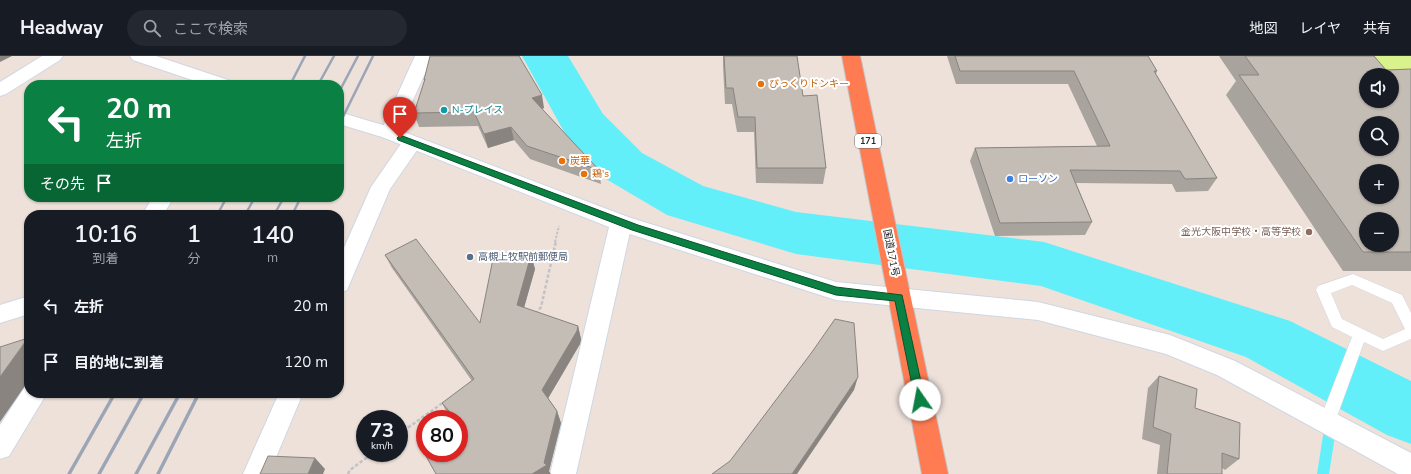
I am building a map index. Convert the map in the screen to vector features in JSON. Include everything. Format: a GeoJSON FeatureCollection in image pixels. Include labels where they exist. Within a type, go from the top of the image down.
{"type":"FeatureCollection","features":[{"type":"Feature","properties":{"kind":"highway","name":"国道171号"},"geometry":{"type":"LineString","coordinates":[[851,56],[935,474]]}},
{"type":"Feature","properties":{"kind":"street"},"geometry":{"type":"LineString","coordinates":[[0,90],[54,56]]}},
{"type":"Feature","properties":{"kind":"street"},"geometry":{"type":"LineString","coordinates":[[139,56],[210,80]]}},
{"type":"Feature","properties":{"kind":"street"},"geometry":{"type":"LineString","coordinates":[[389,133],[424,56]]}},
{"type":"Feature","properties":{"kind":"street"},"geometry":{"type":"LineString","coordinates":[[344,120],[389,133],[621,223],[836,291],[1038,311],[1170,345],[1330,414],[1411,467]]}},
{"type":"Feature","properties":{"kind":"street"},"geometry":{"type":"LineString","coordinates":[[344,272],[381,187],[412,143]]}},
{"type":"Feature","properties":{"kind":"street"},"geometry":{"type":"LineString","coordinates":[[563,474],[621,223]]}},
{"type":"Feature","properties":{"kind":"street"},"geometry":{"type":"LineString","coordinates":[[0,314],[24,307]]}},
{"type":"Feature","properties":{"kind":"street"},"geometry":{"type":"LineString","coordinates":[[0,447],[32,398]]}},
{"type":"Feature","properties":{"kind":"street"},"geometry":{"type":"LineString","coordinates":[[256,474],[289,398]]}},
{"type":"Feature","properties":{"kind":"lane"},"geometry":{"type":"LineString","coordinates":[[1411,327],[1398,299],[1353,279],[1323,290],[1337,322],[1360,334],[1383,345],[1411,333]]}},
{"type":"Feature","properties":{"kind":"lane"},"geometry":{"type":"LineString","coordinates":[[1330,414],[1360,334]]}},
{"type":"Feature","properties":{"kind":"path"},"geometry":{"type":"LineString","coordinates":[[532,318],[541,306],[565,200]]}},
{"type":"Feature","properties":{"kind":"path"},"geometry":{"type":"LineString","coordinates":[[408,428],[448,399]]}},
{"type":"Feature","properties":{"kind":"path"},"geometry":{"type":"LineString","coordinates":[[348,474],[350,470],[361,462]]}},
{"type":"Feature","properties":{"kind":"green space"},"geometry":{"type":"Polygon","coordinates":[[[1373,56],[1411,56],[1411,96],[1399,83],[1399,68],[1384,68],[1373,56]]]}},
{"type":"Feature","properties":{"kind":"building"},"geometry":{"type":"Polygon","coordinates":[[[430,56],[519,56],[542,95],[532,98],[599,170],[527,146],[511,127],[484,134],[474,112],[414,113],[425,79],[424,80],[430,56]]]}},
{"type":"Feature","properties":{"kind":"building"},"geometry":{"type":"Polygon","coordinates":[[[724,56],[797,56],[803,96],[817,95],[826,168],[757,168],[755,117],[738,117],[733,88],[726,88],[724,56]]]}},
{"type":"Feature","properties":{"kind":"building"},"geometry":{"type":"Polygon","coordinates":[[[955,56],[1148,56],[1157,71],[1154,71],[1217,178],[1185,179],[1180,171],[1070,170],[1092,222],[1000,223],[975,148],[1110,146],[1074,71],[960,71],[955,56]]]}},
{"type":"Feature","properties":{"kind":"building"},"geometry":{"type":"Polygon","coordinates":[[[1245,56],[1374,56],[1384,68],[1359,68],[1359,108],[1399,108],[1399,69],[1411,69],[1411,252],[1399,252],[1399,212],[1359,212],[1359,246],[1239,75],[1259,75],[1245,56]]]}},
{"type":"Feature","properties":{"kind":"building"},"geometry":{"type":"Polygon","coordinates":[[[416,239],[480,323],[494,254],[531,255],[517,305],[578,326],[577,331],[542,390],[557,411],[544,463],[547,465],[532,474],[436,474],[429,462],[468,462],[468,410],[448,410],[442,403],[474,379],[385,255],[416,239]]]}},
{"type":"Feature","properties":{"kind":"building"},"geometry":{"type":"Polygon","coordinates":[[[835,319],[854,323],[858,377],[792,474],[712,474],[730,461],[835,319]]]}},
{"type":"Feature","properties":{"kind":"building"},"geometry":{"type":"Polygon","coordinates":[[[24,339],[24,344],[0,377],[0,347],[24,339]]]}},
{"type":"Feature","properties":{"kind":"building"},"geometry":{"type":"Polygon","coordinates":[[[1159,376],[1197,389],[1195,408],[1240,423],[1239,459],[1222,453],[1222,474],[1167,474],[1171,434],[1153,427],[1159,376]]]}},
{"type":"Feature","properties":{"kind":"building"},"geometry":{"type":"Polygon","coordinates":[[[268,456],[315,458],[308,474],[260,474],[268,456]]]}},
{"type":"Feature","properties":{"kind":"waterway"},"geometry":{"type":"LineString","coordinates":[[545,56],[585,125],[624,166],[686,201],[796,233],[1044,264],[1268,339],[1411,414]]}},
{"type":"Feature","properties":{"kind":"waterway"},"geometry":{"type":"LineString","coordinates":[[1323,474],[1331,423]]}},
{"type":"Feature","properties":{"kind":"railway"},"geometry":{"type":"LineString","coordinates":[[293,80],[305,56]]}},
{"type":"Feature","properties":{"kind":"railway"},"geometry":{"type":"LineString","coordinates":[[321,80],[334,56]]}},
{"type":"Feature","properties":{"kind":"railway"},"geometry":{"type":"LineString","coordinates":[[344,83],[358,56]]}},
{"type":"Feature","properties":{"kind":"railway"},"geometry":{"type":"LineString","coordinates":[[344,115],[373,56]]}},
{"type":"Feature","properties":{"kind":"railway"},"geometry":{"type":"LineString","coordinates":[[220,210],[224,202]]}},
{"type":"Feature","properties":{"kind":"railway"},"geometry":{"type":"LineString","coordinates":[[248,210],[252,202]]}},
{"type":"Feature","properties":{"kind":"railway"},"geometry":{"type":"LineString","coordinates":[[277,210],[281,202]]}},
{"type":"Feature","properties":{"kind":"railway"},"geometry":{"type":"LineString","coordinates":[[294,210],[298,202]]}},
{"type":"Feature","properties":{"kind":"railway"},"geometry":{"type":"LineString","coordinates":[[69,474],[112,398]]}},
{"type":"Feature","properties":{"kind":"railway"},"geometry":{"type":"LineString","coordinates":[[99,474],[141,398]]}},
{"type":"Feature","properties":{"kind":"railway"},"geometry":{"type":"LineString","coordinates":[[136,474],[177,398]]}},
{"type":"Feature","properties":{"kind":"railway"},"geometry":{"type":"LineString","coordinates":[[158,474],[196,398]]}},
{"type":"Feature","properties":{"kind":"place","name":"びっくりドンキー"},"geometry":{"type":"Point","coordinates":[761,84]}},
{"type":"Feature","properties":{"kind":"place","name":"N-プレイス"},"geometry":{"type":"Point","coordinates":[444,110]}},
{"type":"Feature","properties":{"kind":"place","name":"炭華"},"geometry":{"type":"Point","coordinates":[562,161]}},
{"type":"Feature","properties":{"kind":"place","name":"鶏's"},"geometry":{"type":"Point","coordinates":[584,174]}},
{"type":"Feature","properties":{"kind":"place","name":"ローソン"},"geometry":{"type":"Point","coordinates":[1010,179]}},
{"type":"Feature","properties":{"kind":"place","name":"金光大阪中学校・高等学校"},"geometry":{"type":"Point","coordinates":[1309,232]}},
{"type":"Feature","properties":{"kind":"place","name":"高槻上牧駅前郵便局"},"geometry":{"type":"Point","coordinates":[470,257]}},
{"type":"Feature","properties":{"kind":"route"},"geometry":{"type":"LineString","coordinates":[[400,138],[635,228],[836,291],[899,298],[920,400]]}}]}
